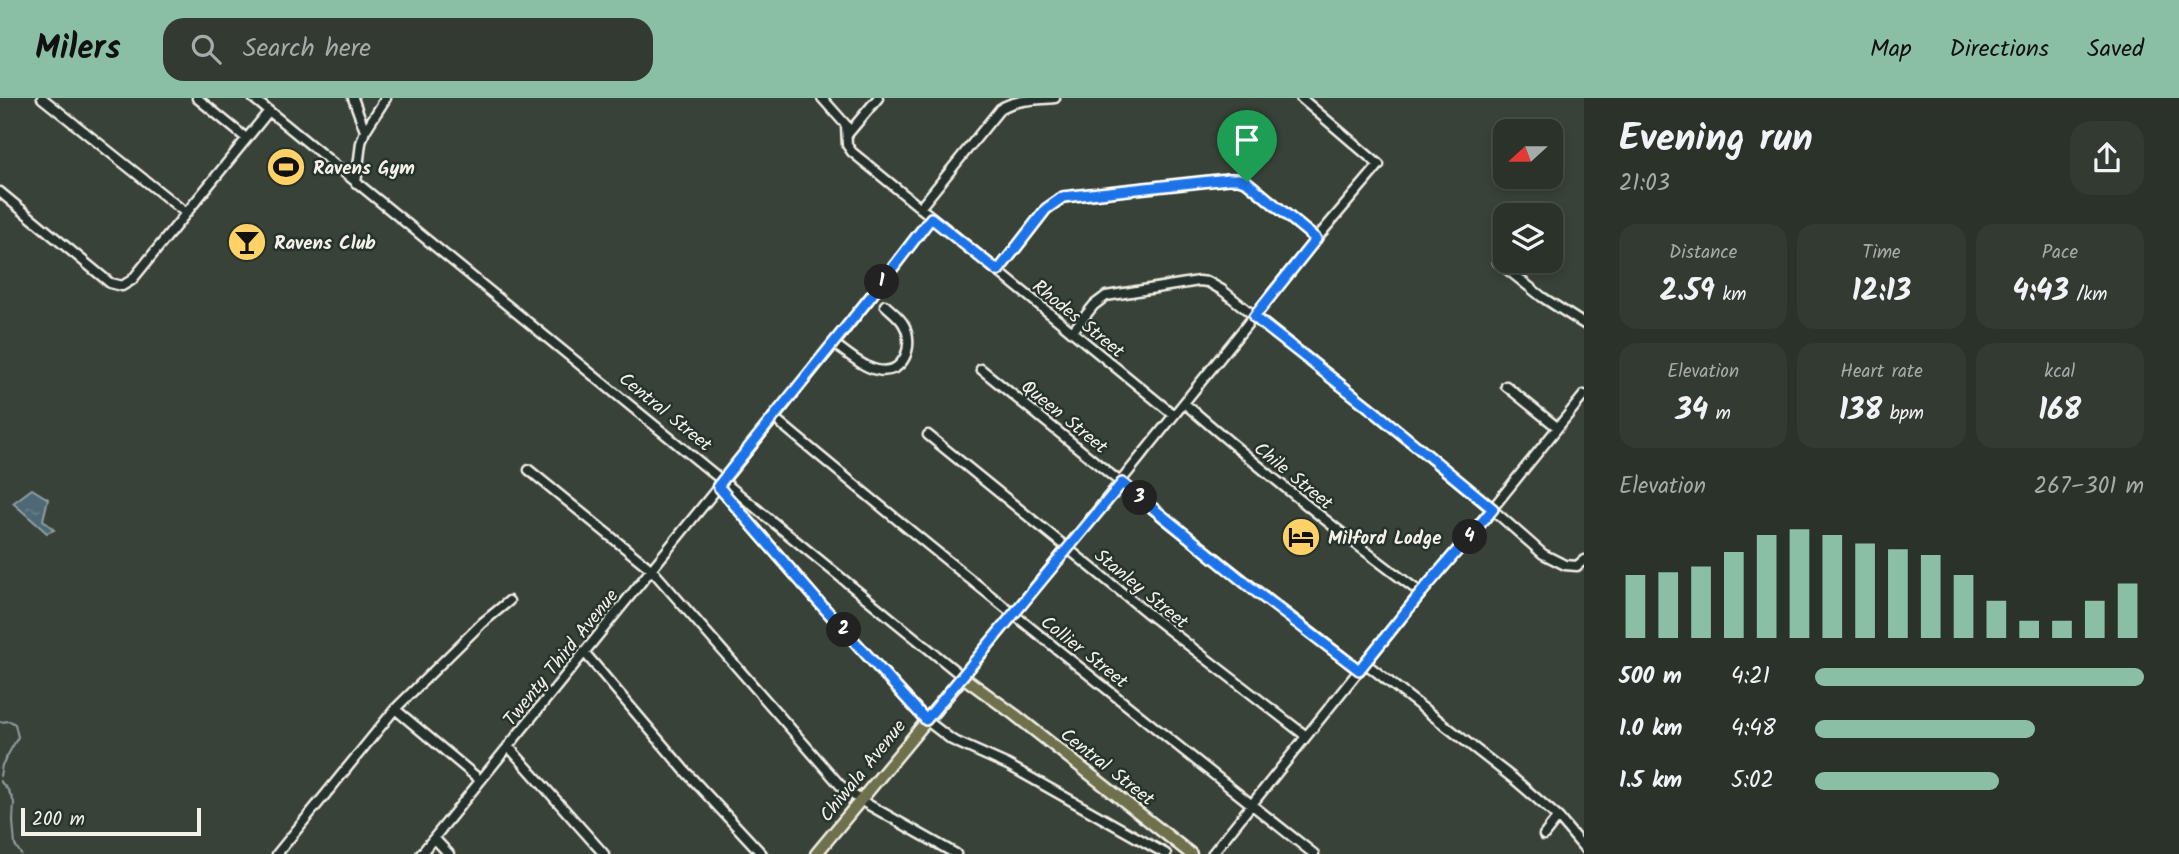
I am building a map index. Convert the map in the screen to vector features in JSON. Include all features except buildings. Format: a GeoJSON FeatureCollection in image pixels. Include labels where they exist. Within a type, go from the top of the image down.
{"type":"FeatureCollection","features":[{"type":"Feature","properties":{"kind":"main road","name":"Chiwala Avenue"},"geometry":{"type":"LineString","coordinates":[[816,854],[963,677]]}},
{"type":"Feature","properties":{"kind":"main road","name":"Central Street"},"geometry":{"type":"LineString","coordinates":[[963,677],[1191,854]]}},
{"type":"Feature","properties":{"kind":"street"},"geometry":{"type":"LineString","coordinates":[[42,98],[186,213]]}},
{"type":"Feature","properties":{"kind":"street"},"geometry":{"type":"LineString","coordinates":[[197,98],[246,138]]}},
{"type":"Feature","properties":{"kind":"street","name":"Central Street"},"geometry":{"type":"LineString","coordinates":[[253,98],[720,483],[963,677]]}},
{"type":"Feature","properties":{"kind":"street"},"geometry":{"type":"LineString","coordinates":[[354,98],[365,131]]}},
{"type":"Feature","properties":{"kind":"street"},"geometry":{"type":"LineString","coordinates":[[356,183],[359,152],[365,131],[386,98]]}},
{"type":"Feature","properties":{"kind":"street"},"geometry":{"type":"LineString","coordinates":[[847,135],[878,98]]}},
{"type":"Feature","properties":{"kind":"street"},"geometry":{"type":"LineString","coordinates":[[920,208],[1000,109],[1007,104],[1055,98]]}},
{"type":"Feature","properties":{"kind":"street"},"geometry":{"type":"LineString","coordinates":[[963,677],[1316,239],[1379,165],[1301,98]]}},
{"type":"Feature","properties":{"kind":"street","name":"Rhodes Street"},"geometry":{"type":"LineString","coordinates":[[825,100],[846,125],[847,145],[852,152],[1174,415]]}},
{"type":"Feature","properties":{"kind":"street"},"geometry":{"type":"LineString","coordinates":[[0,192],[110,283],[122,286],[132,281],[269,111]]}},
{"type":"Feature","properties":{"kind":"street"},"geometry":{"type":"LineString","coordinates":[[998,271],[1046,209],[1057,200],[1070,195],[1176,184],[1239,179],[1255,188],[1316,239]]}},
{"type":"Feature","properties":{"kind":"street","name":"Twenty Third Avenue"},"geometry":{"type":"LineString","coordinates":[[421,854],[834,344],[931,218]]}},
{"type":"Feature","properties":{"kind":"street"},"geometry":{"type":"LineString","coordinates":[[1512,273],[1542,297],[1584,324]]}},
{"type":"Feature","properties":{"kind":"street"},"geometry":{"type":"LineString","coordinates":[[1072,332],[1094,305],[1106,296],[1199,281],[1214,285],[1375,412],[1550,559],[1570,566],[1577,566],[1584,560]]}},
{"type":"Feature","properties":{"kind":"street"},"geometry":{"type":"LineString","coordinates":[[834,344],[875,369],[886,370],[899,365],[909,349],[908,333],[902,321],[884,305]]}},
{"type":"Feature","properties":{"kind":"street","name":"Queen Street"},"geometry":{"type":"LineString","coordinates":[[981,369],[1255,591],[1359,670]]}},
{"type":"Feature","properties":{"kind":"street"},"geometry":{"type":"LineString","coordinates":[[1506,386],[1557,427]]}},
{"type":"Feature","properties":{"kind":"street"},"geometry":{"type":"LineString","coordinates":[[1212,854],[1584,395]]}},
{"type":"Feature","properties":{"kind":"street","name":"Chile Street"},"geometry":{"type":"LineString","coordinates":[[1184,403],[1289,493],[1362,551],[1421,593]]}},
{"type":"Feature","properties":{"kind":"street","name":"Collier Street"},"geometry":{"type":"LineString","coordinates":[[773,417],[1013,615],[1314,854]]}},
{"type":"Feature","properties":{"kind":"street","name":"Stanley Street"},"geometry":{"type":"LineString","coordinates":[[928,435],[1146,612],[1306,736]]}},
{"type":"Feature","properties":{"kind":"street"},"geometry":{"type":"LineString","coordinates":[[529,470],[652,570],[840,785],[860,800],[956,854]]}},
{"type":"Feature","properties":{"kind":"street"},"geometry":{"type":"LineString","coordinates":[[720,483],[816,599],[926,720],[952,740],[1008,765],[1166,854]]}},
{"type":"Feature","properties":{"kind":"street"},"geometry":{"type":"LineString","coordinates":[[277,854],[395,709],[482,623],[509,601]]}},
{"type":"Feature","properties":{"kind":"street"},"geometry":{"type":"LineString","coordinates":[[584,652],[685,771],[762,854]]}},
{"type":"Feature","properties":{"kind":"street"},"geometry":{"type":"LineString","coordinates":[[1365,663],[1514,779],[1558,817],[1584,848]]}},
{"type":"Feature","properties":{"kind":"street"},"geometry":{"type":"LineString","coordinates":[[395,709],[480,780]]}},
{"type":"Feature","properties":{"kind":"street"},"geometry":{"type":"LineString","coordinates":[[508,746],[604,854]]}},
{"type":"Feature","properties":{"kind":"street"},"geometry":{"type":"LineString","coordinates":[[1544,835],[1558,817]]}},
{"type":"Feature","properties":{"kind":"street"},"geometry":{"type":"LineString","coordinates":[[434,838],[449,854]]}},
{"type":"Feature","properties":{"kind":"water"},"geometry":{"type":"Polygon","coordinates":[[[32,489],[48,499],[43,520],[54,530],[47,533],[13,503],[32,489]]]}},
{"type":"Feature","properties":{"kind":"waterway"},"geometry":{"type":"LineString","coordinates":[[0,722],[10,721],[15,724],[18,737],[2,765],[0,776]]}},
{"type":"Feature","properties":{"kind":"waterway"},"geometry":{"type":"LineString","coordinates":[[0,781],[14,802],[15,845],[21,854]]}},
{"type":"Feature","properties":{"kind":"place","name":"Ravens Gym"},"geometry":{"type":"Point","coordinates":[286,167]}},
{"type":"Feature","properties":{"kind":"place","name":"Ravens Club"},"geometry":{"type":"Point","coordinates":[247,242]}},
{"type":"Feature","properties":{"kind":"place","name":"Milford Lodge"},"geometry":{"type":"Point","coordinates":[1301,537]}},
{"type":"Feature","properties":{"kind":"route"},"geometry":{"type":"LineString","coordinates":[[1228,179],[1247,182],[1316,239],[1254,317],[1493,509],[1359,670],[1255,591],[1122,483],[926,720],[718,486],[834,344],[931,218],[998,271],[1046,209],[1063,197],[1228,179]]}}]}
